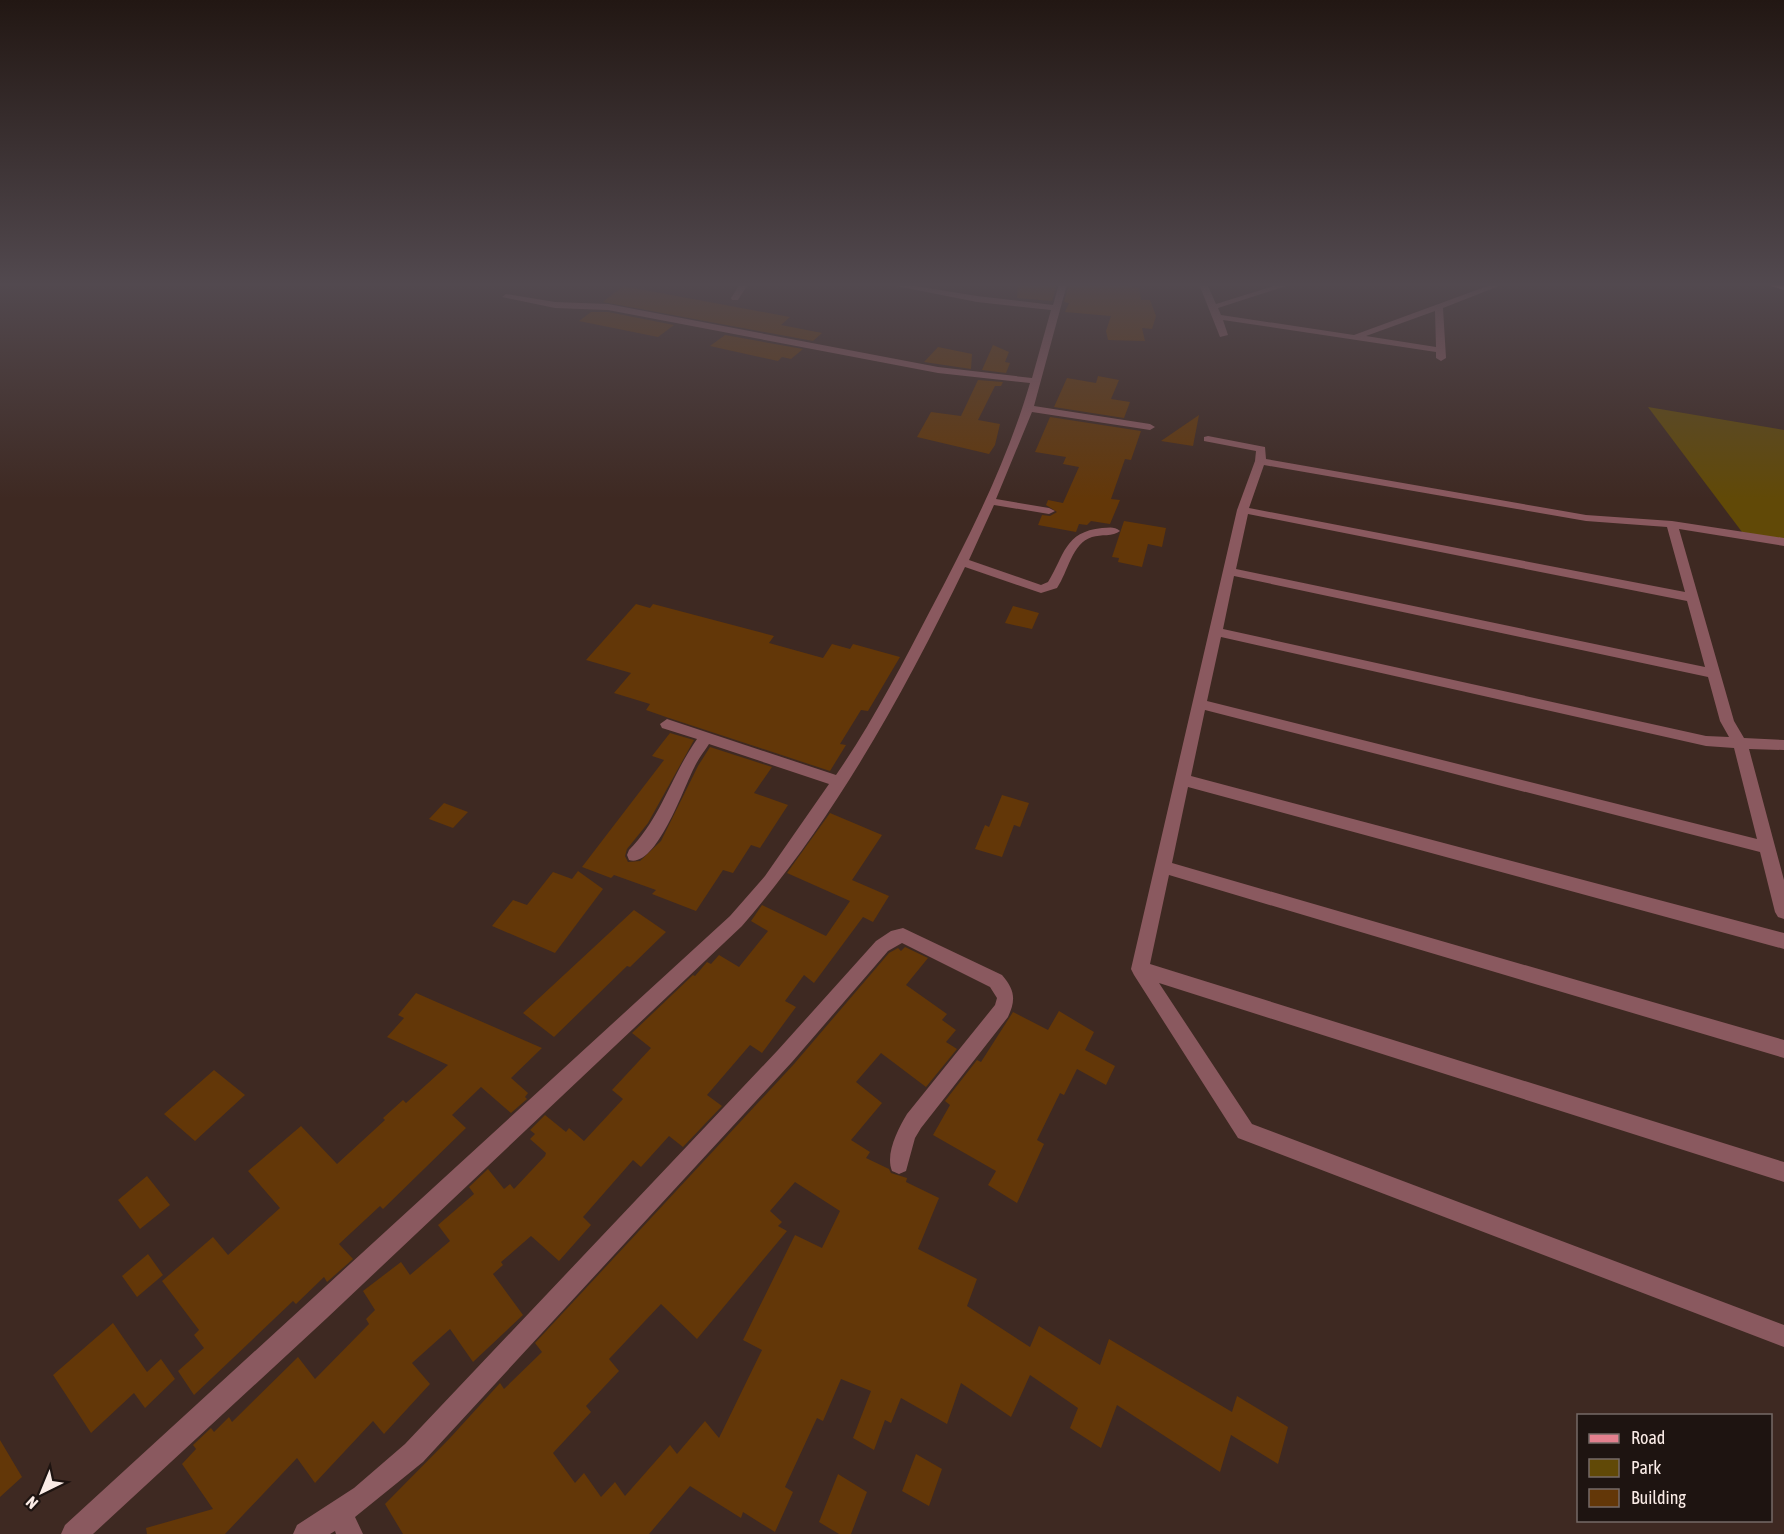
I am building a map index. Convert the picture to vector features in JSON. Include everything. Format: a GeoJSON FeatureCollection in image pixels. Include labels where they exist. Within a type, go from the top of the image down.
{"type":"FeatureCollection","features":[{"type":"Feature","properties":{"kind":"street"},"geometry":{"type":"LineString","coordinates":[[861,356],[926,368],[1035,381]]}},
{"type":"Feature","properties":{"kind":"street"},"geometry":{"type":"LineString","coordinates":[[74,1534],[320,1310],[736,921],[771,881],[839,782],[908,667],[962,562],[990,501],[1028,408],[1042,356]]}},
{"type":"Feature","properties":{"kind":"street"},"geometry":{"type":"LineString","coordinates":[[1028,408],[1150,427]]}},
{"type":"Feature","properties":{"kind":"street"},"geometry":{"type":"LineString","coordinates":[[1208,439],[1261,449],[1260,461],[1244,510],[1140,969],[1245,1131],[1784,1336]]}},
{"type":"Feature","properties":{"kind":"street"},"geometry":{"type":"LineString","coordinates":[[1260,461],[1586,518],[1672,524],[1784,542]]}},
{"type":"Feature","properties":{"kind":"street"},"geometry":{"type":"LineString","coordinates":[[990,501],[1049,511]]}},
{"type":"Feature","properties":{"kind":"street"},"geometry":{"type":"LineString","coordinates":[[1244,510],[1693,598]]}},
{"type":"Feature","properties":{"kind":"street"},"geometry":{"type":"LineString","coordinates":[[1672,524],[1727,721],[1740,742],[1784,912]]}},
{"type":"Feature","properties":{"kind":"street"},"geometry":{"type":"LineString","coordinates":[[962,562],[1041,589],[1053,585],[1073,542],[1080,536],[1114,531]]}},
{"type":"Feature","properties":{"kind":"street"},"geometry":{"type":"LineString","coordinates":[[1230,571],[1714,674]]}},
{"type":"Feature","properties":{"kind":"street"},"geometry":{"type":"LineString","coordinates":[[1216,632],[1706,741],[1784,745]]}},
{"type":"Feature","properties":{"kind":"street"},"geometry":{"type":"LineString","coordinates":[[1200,704],[1768,848]]}},
{"type":"Feature","properties":{"kind":"street"},"geometry":{"type":"LineString","coordinates":[[667,724],[839,782]]}},
{"type":"Feature","properties":{"kind":"street"},"geometry":{"type":"LineString","coordinates":[[635,855],[654,837],[663,822],[687,765],[706,737]]}},
{"type":"Feature","properties":{"kind":"street"},"geometry":{"type":"LineString","coordinates":[[1183,780],[1784,941]]}},
{"type":"Feature","properties":{"kind":"street"},"geometry":{"type":"LineString","coordinates":[[1163,867],[1784,1049]]}},
{"type":"Feature","properties":{"kind":"street"},"geometry":{"type":"LineString","coordinates":[[306,1534],[345,1524],[785,1056],[882,946],[897,936],[903,935],[996,981],[1006,992],[1007,1001],[1002,1011],[914,1121],[906,1135],[899,1164]]}},
{"type":"Feature","properties":{"kind":"street"},"geometry":{"type":"LineString","coordinates":[[1140,969],[1784,1172]]}},
{"type":"Feature","properties":{"kind":"green space"},"geometry":{"type":"Polygon","coordinates":[[[1648,407],[1784,430],[1784,540],[1742,532],[1648,407]]]}},
{"type":"Feature","properties":{"kind":"building"},"geometry":{"type":"Polygon","coordinates":[[[753,356],[795,356],[791,359],[782,357],[778,361],[753,356]]]}},
{"type":"Feature","properties":{"kind":"building"},"geometry":{"type":"Polygon","coordinates":[[[930,356],[972,356],[971,369],[924,362],[930,356]]]}},
{"type":"Feature","properties":{"kind":"building"},"geometry":{"type":"Polygon","coordinates":[[[988,356],[1008,356],[1005,362],[1010,363],[1006,373],[982,370],[988,356]]]}},
{"type":"Feature","properties":{"kind":"building"},"geometry":{"type":"Polygon","coordinates":[[[1098,376],[1119,380],[1111,399],[1130,402],[1124,418],[1054,407],[1067,378],[1096,383],[1098,376]]]}},
{"type":"Feature","properties":{"kind":"building"},"geometry":{"type":"Polygon","coordinates":[[[978,380],[1003,382],[1001,386],[995,386],[978,420],[1000,424],[995,445],[989,454],[917,437],[931,412],[961,416],[978,380]]]}},
{"type":"Feature","properties":{"kind":"building"},"geometry":{"type":"Polygon","coordinates":[[[1199,415],[1193,446],[1161,441],[1199,415]]]}},
{"type":"Feature","properties":{"kind":"building"},"geometry":{"type":"Polygon","coordinates":[[[1050,417],[1141,431],[1131,460],[1125,459],[1111,499],[1120,500],[1110,524],[1091,521],[1087,525],[1079,524],[1076,532],[1038,525],[1042,515],[1050,516],[1057,512],[1046,505],[1048,500],[1063,503],[1079,467],[1063,464],[1066,457],[1035,452],[1050,417]]]}},
{"type":"Feature","properties":{"kind":"building"},"geometry":{"type":"Polygon","coordinates":[[[1124,521],[1166,528],[1162,547],[1148,544],[1142,567],[1118,562],[1119,558],[1112,557],[1124,521]]]}},
{"type":"Feature","properties":{"kind":"building"},"geometry":{"type":"Polygon","coordinates":[[[636,604],[650,608],[653,604],[774,636],[769,643],[823,658],[832,644],[850,649],[853,644],[900,657],[868,711],[861,710],[840,744],[846,745],[830,771],[646,710],[650,704],[614,693],[631,673],[586,660],[636,604]]]}},
{"type":"Feature","properties":{"kind":"building"},"geometry":{"type":"Polygon","coordinates":[[[1013,606],[1039,613],[1032,629],[1005,623],[1013,606]]]}},
{"type":"Feature","properties":{"kind":"building"},"geometry":{"type":"Polygon","coordinates":[[[670,733],[694,740],[648,823],[627,849],[625,856],[628,862],[640,861],[661,841],[698,766],[710,747],[772,767],[754,793],[788,805],[760,848],[751,845],[733,873],[723,870],[696,911],[652,894],[656,890],[614,875],[611,878],[582,867],[664,760],[652,756],[670,733]]]}},
{"type":"Feature","properties":{"kind":"building"},"geometry":{"type":"Polygon","coordinates":[[[1002,795],[1029,803],[1020,827],[1014,825],[1002,857],[975,849],[985,825],[989,827],[1002,795]]]}},
{"type":"Feature","properties":{"kind":"building"},"geometry":{"type":"Polygon","coordinates":[[[444,803],[468,812],[453,828],[429,819],[444,803]]]}},
{"type":"Feature","properties":{"kind":"building"},"geometry":{"type":"Polygon","coordinates":[[[830,813],[882,835],[852,880],[889,896],[873,922],[863,917],[814,983],[804,975],[785,1001],[796,1007],[762,1053],[750,1045],[707,1095],[722,1106],[683,1147],[669,1136],[641,1167],[633,1160],[583,1217],[591,1225],[559,1261],[531,1236],[501,1262],[503,1265],[493,1274],[523,1315],[473,1362],[450,1329],[412,1363],[430,1384],[384,1434],[373,1421],[315,1483],[297,1458],[225,1534],[147,1534],[146,1528],[213,1509],[182,1464],[196,1449],[193,1445],[211,1428],[214,1432],[229,1417],[232,1422],[298,1357],[315,1379],[369,1324],[366,1319],[375,1310],[363,1291],[401,1262],[410,1275],[450,1241],[438,1225],[474,1194],[469,1187],[488,1169],[504,1189],[510,1184],[514,1189],[545,1156],[546,1153],[530,1139],[535,1134],[530,1130],[545,1115],[566,1132],[569,1128],[584,1141],[623,1099],[612,1090],[651,1048],[632,1033],[693,975],[695,976],[707,962],[711,964],[719,955],[739,967],[768,931],[751,921],[762,905],[826,936],[850,901],[787,873],[830,813]]]}},
{"type":"Feature","properties":{"kind":"building"},"geometry":{"type":"Polygon","coordinates":[[[578,871],[603,889],[555,953],[492,926],[513,900],[527,905],[553,872],[572,879],[578,871]]]}},
{"type":"Feature","properties":{"kind":"building"},"geometry":{"type":"Polygon","coordinates":[[[634,910],[666,932],[630,967],[627,966],[554,1037],[523,1013],[634,910]]]}},
{"type":"Feature","properties":{"kind":"building"},"geometry":{"type":"Polygon","coordinates":[[[905,947],[928,958],[906,985],[947,1014],[942,1020],[956,1030],[946,1042],[957,1049],[926,1087],[881,1053],[856,1082],[882,1103],[851,1140],[870,1152],[866,1158],[889,1169],[891,1173],[907,1178],[906,1182],[939,1198],[918,1249],[977,1279],[967,1306],[1030,1347],[1039,1326],[1100,1365],[1109,1339],[1232,1412],[1237,1396],[1288,1427],[1278,1464],[1231,1435],[1220,1472],[1117,1405],[1101,1448],[1070,1428],[1078,1408],[1030,1375],[1011,1417],[961,1383],[947,1424],[901,1398],[891,1423],[885,1420],[874,1450],[853,1438],[871,1391],[841,1379],[823,1421],[817,1418],[785,1487],[793,1492],[775,1532],[743,1512],[741,1518],[690,1486],[649,1534],[403,1534],[385,1504],[500,1383],[504,1389],[542,1352],[535,1343],[794,1064],[889,953],[898,948],[901,951],[905,947]],[[795,1182],[770,1211],[782,1222],[778,1226],[787,1231],[697,1339],[661,1304],[609,1359],[619,1371],[586,1406],[591,1412],[553,1453],[575,1483],[584,1473],[601,1497],[615,1482],[625,1496],[670,1445],[677,1454],[705,1421],[719,1438],[762,1350],[743,1340],[795,1235],[822,1248],[840,1211],[795,1182]]]}},
{"type":"Feature","properties":{"kind":"building"},"geometry":{"type":"Polygon","coordinates":[[[416,993],[542,1048],[511,1078],[528,1093],[525,1097],[527,1099],[511,1113],[481,1087],[452,1115],[466,1128],[383,1209],[380,1206],[339,1244],[353,1259],[327,1282],[324,1277],[296,1304],[293,1301],[194,1395],[178,1371],[204,1348],[194,1335],[199,1330],[162,1281],[213,1237],[228,1255],[280,1208],[248,1171],[301,1126],[337,1164],[385,1120],[383,1118],[403,1100],[406,1103],[448,1065],[387,1037],[404,1018],[398,1015],[416,993]]]}},
{"type":"Feature","properties":{"kind":"building"},"geometry":{"type":"Polygon","coordinates":[[[1059,1011],[1094,1032],[1085,1050],[1115,1066],[1106,1085],[1077,1069],[1064,1095],[1060,1093],[1037,1140],[1044,1144],[1017,1203],[988,1185],[996,1171],[933,1135],[950,1105],[945,1101],[977,1060],[981,1062],[1013,1012],[1048,1030],[1059,1011]]]}},
{"type":"Feature","properties":{"kind":"building"},"geometry":{"type":"Polygon","coordinates":[[[214,1070],[245,1095],[195,1141],[164,1114],[214,1070]]]}},
{"type":"Feature","properties":{"kind":"building"},"geometry":{"type":"Polygon","coordinates":[[[147,1176],[170,1205],[140,1229],[118,1200],[147,1176]]]}},
{"type":"Feature","properties":{"kind":"building"},"geometry":{"type":"Polygon","coordinates":[[[148,1254],[163,1275],[137,1297],[122,1276],[148,1254]]]}},
{"type":"Feature","properties":{"kind":"building"},"geometry":{"type":"Polygon","coordinates":[[[113,1323],[147,1372],[161,1359],[175,1379],[145,1408],[134,1393],[91,1433],[53,1375],[113,1323]]]}},
{"type":"Feature","properties":{"kind":"building"},"geometry":{"type":"Polygon","coordinates":[[[0,1440],[22,1477],[0,1497],[0,1440]]]}},
{"type":"Feature","properties":{"kind":"building"},"geometry":{"type":"Polygon","coordinates":[[[916,1454],[942,1469],[929,1506],[902,1491],[916,1454]]]}},
{"type":"Feature","properties":{"kind":"building"},"geometry":{"type":"Polygon","coordinates":[[[838,1474],[867,1492],[851,1534],[839,1534],[819,1522],[838,1474]]]}}]}
